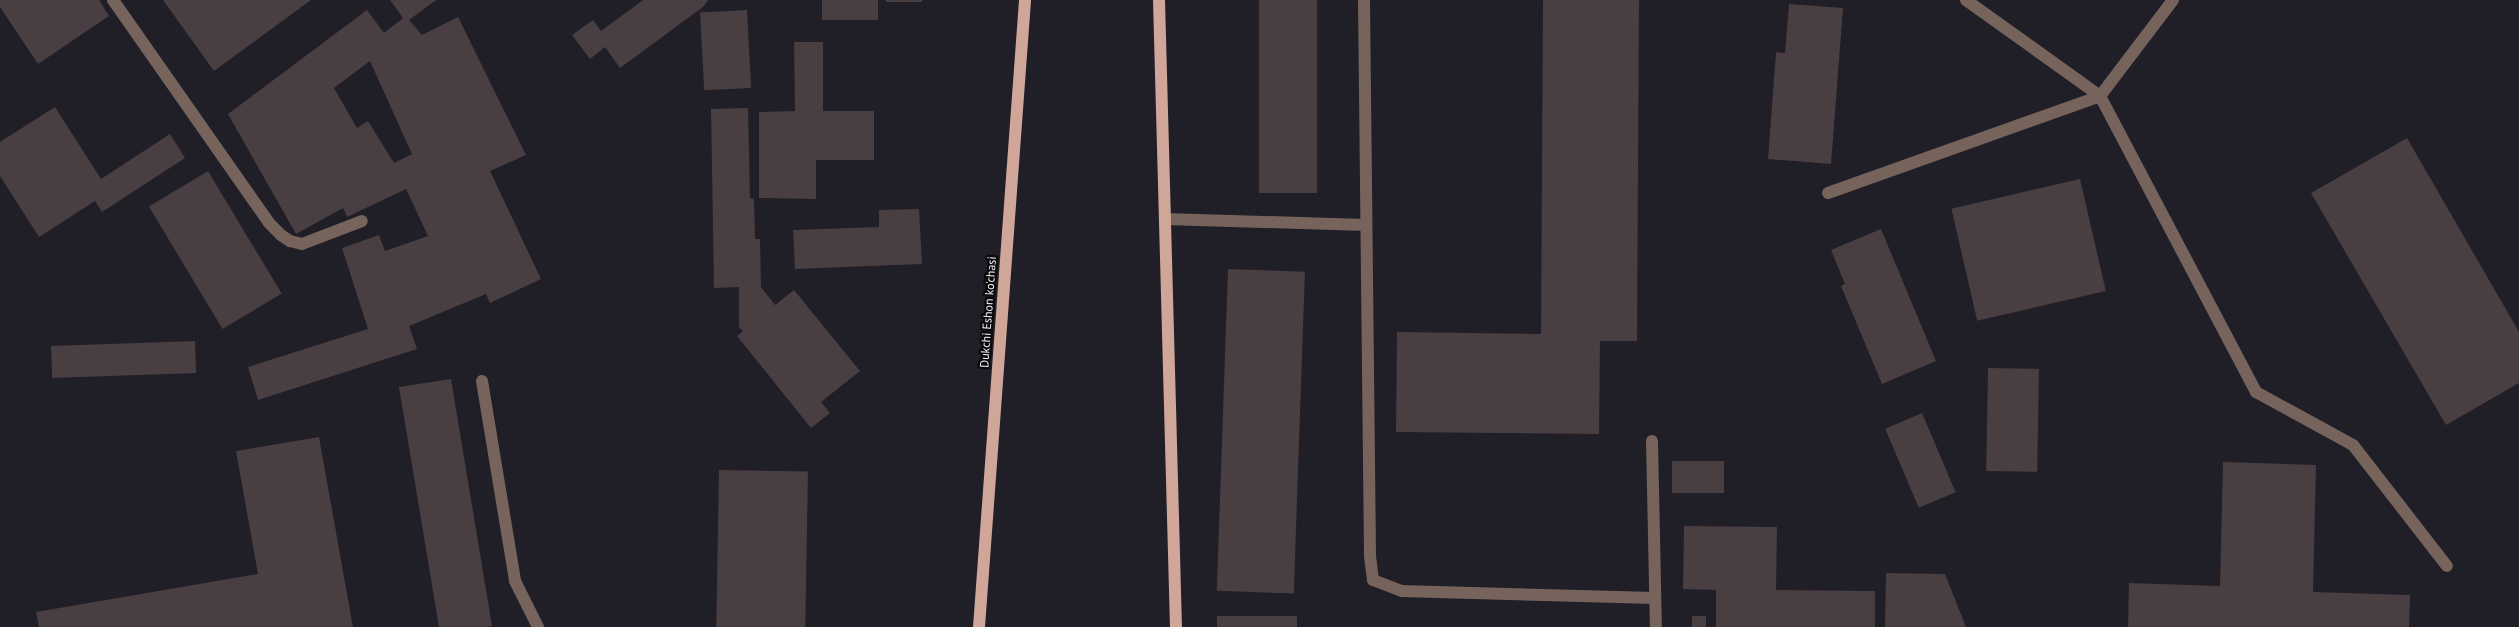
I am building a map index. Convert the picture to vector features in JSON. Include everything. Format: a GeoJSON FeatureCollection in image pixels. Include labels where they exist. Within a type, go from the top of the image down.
{"type":"FeatureCollection","features":[{"type":"Feature","properties":{"kind":"main road","name":"Dukchi Eshon ko'chasi"},"geometry":{"type":"LineString","coordinates":[[979,627],[1025,0]]}},
{"type":"Feature","properties":{"kind":"main road"},"geometry":{"type":"LineString","coordinates":[[1159,0],[1176,627]]}},
{"type":"Feature","properties":{"kind":"street"},"geometry":{"type":"LineString","coordinates":[[112,0],[268,223],[281,235],[290,241],[302,244],[362,221]]}},
{"type":"Feature","properties":{"kind":"street"},"geometry":{"type":"LineString","coordinates":[[1364,0],[1370,556],[1373,580],[1401,591],[1656,598]]}},
{"type":"Feature","properties":{"kind":"street"},"geometry":{"type":"LineString","coordinates":[[1966,0],[2100,96],[2256,392],[2353,445],[2448,566]]}},
{"type":"Feature","properties":{"kind":"street"},"geometry":{"type":"LineString","coordinates":[[1828,193],[2100,96],[2172,0]]}},
{"type":"Feature","properties":{"kind":"street"},"geometry":{"type":"LineString","coordinates":[[1165,218],[1366,225]]}},
{"type":"Feature","properties":{"kind":"street"},"geometry":{"type":"LineString","coordinates":[[482,381],[515,581],[538,627]]}},
{"type":"Feature","properties":{"kind":"street"},"geometry":{"type":"LineString","coordinates":[[1652,441],[1656,627]]}},
{"type":"Feature","properties":{"kind":"building"},"geometry":{"type":"Polygon","coordinates":[[[0,0],[99,0],[109,16],[38,64],[0,7],[0,0]]]}},
{"type":"Feature","properties":{"kind":"building"},"geometry":{"type":"Polygon","coordinates":[[[163,0],[311,0],[214,71],[163,0]]]}},
{"type":"Feature","properties":{"kind":"building"},"geometry":{"type":"Polygon","coordinates":[[[390,0],[436,0],[409,20],[422,35],[458,17],[526,155],[490,171],[541,279],[490,303],[486,294],[409,326],[417,349],[258,400],[248,367],[368,329],[342,248],[379,235],[385,251],[428,236],[406,189],[347,217],[343,208],[296,234],[228,114],[367,10],[384,33],[403,18],[390,0]],[[370,61],[334,88],[357,128],[368,121],[394,163],[412,154],[370,61]]]}},
{"type":"Feature","properties":{"kind":"building"},"geometry":{"type":"Polygon","coordinates":[[[643,0],[708,0],[703,7],[620,68],[605,47],[590,59],[572,35],[593,20],[601,31],[643,0]]]}},
{"type":"Feature","properties":{"kind":"building"},"geometry":{"type":"Polygon","coordinates":[[[822,0],[878,0],[878,20],[822,20],[822,0]]]}},
{"type":"Feature","properties":{"kind":"building"},"geometry":{"type":"Polygon","coordinates":[[[886,0],[922,0],[922,2],[886,2],[886,0]]]}},
{"type":"Feature","properties":{"kind":"building"},"geometry":{"type":"Polygon","coordinates":[[[1259,0],[1317,0],[1317,193],[1259,193],[1259,0]]]}},
{"type":"Feature","properties":{"kind":"building"},"geometry":{"type":"Polygon","coordinates":[[[1543,0],[1639,0],[1637,341],[1600,341],[1599,434],[1396,432],[1397,332],[1541,334],[1543,0]]]}},
{"type":"Feature","properties":{"kind":"building"},"geometry":{"type":"Polygon","coordinates":[[[1789,4],[1843,8],[1831,164],[1768,159],[1776,52],[1785,53],[1789,4]]]}},
{"type":"Feature","properties":{"kind":"building"},"geometry":{"type":"Polygon","coordinates":[[[747,10],[751,88],[704,90],[700,12],[747,10]]]}},
{"type":"Feature","properties":{"kind":"building"},"geometry":{"type":"Polygon","coordinates":[[[794,42],[823,42],[823,111],[874,111],[874,160],[816,160],[816,199],[759,198],[759,112],[795,111],[794,42]]]}},
{"type":"Feature","properties":{"kind":"building"},"geometry":{"type":"Polygon","coordinates":[[[55,107],[101,179],[170,134],[185,158],[102,212],[95,201],[39,237],[0,176],[0,142],[55,107]]]}},
{"type":"Feature","properties":{"kind":"building"},"geometry":{"type":"Polygon","coordinates":[[[748,108],[750,198],[754,199],[755,239],[760,239],[761,287],[775,305],[794,290],[860,371],[821,402],[830,413],[811,428],[737,336],[743,331],[739,327],[739,287],[714,288],[711,109],[748,108]]]}},
{"type":"Feature","properties":{"kind":"building"},"geometry":{"type":"Polygon","coordinates":[[[2407,138],[2519,332],[2519,383],[2446,425],[2311,193],[2407,138]]]}},
{"type":"Feature","properties":{"kind":"building"},"geometry":{"type":"Polygon","coordinates":[[[208,171],[282,294],[223,329],[149,207],[208,171]]]}},
{"type":"Feature","properties":{"kind":"building"},"geometry":{"type":"Polygon","coordinates":[[[2080,179],[2106,291],[1977,321],[1951,209],[2080,179]]]}},
{"type":"Feature","properties":{"kind":"building"},"geometry":{"type":"Polygon","coordinates":[[[919,209],[922,264],[795,269],[793,230],[879,227],[879,210],[919,209]]]}},
{"type":"Feature","properties":{"kind":"building"},"geometry":{"type":"Polygon","coordinates":[[[1881,229],[1936,361],[1882,384],[1841,286],[1845,284],[1831,250],[1881,229]]]}},
{"type":"Feature","properties":{"kind":"building"},"geometry":{"type":"Polygon","coordinates":[[[1228,269],[1305,272],[1294,593],[1217,591],[1228,269]]]}},
{"type":"Feature","properties":{"kind":"building"},"geometry":{"type":"Polygon","coordinates":[[[195,341],[196,373],[52,378],[51,346],[195,341]]]}},
{"type":"Feature","properties":{"kind":"building"},"geometry":{"type":"Polygon","coordinates":[[[1988,368],[2039,369],[2037,472],[1986,471],[1988,368]]]}},
{"type":"Feature","properties":{"kind":"building"},"geometry":{"type":"Polygon","coordinates":[[[451,379],[492,626],[486,627],[439,627],[399,387],[451,379]]]}},
{"type":"Feature","properties":{"kind":"building"},"geometry":{"type":"Polygon","coordinates":[[[1922,413],[1956,492],[1919,508],[1885,429],[1922,413]]]}},
{"type":"Feature","properties":{"kind":"building"},"geometry":{"type":"Polygon","coordinates":[[[319,437],[353,627],[39,627],[36,612],[258,574],[236,451],[319,437]]]}},
{"type":"Feature","properties":{"kind":"building"},"geometry":{"type":"Polygon","coordinates":[[[1672,461],[1724,461],[1724,493],[1672,493],[1672,461]]]}},
{"type":"Feature","properties":{"kind":"building"},"geometry":{"type":"Polygon","coordinates":[[[2223,462],[2316,465],[2313,592],[2410,595],[2409,627],[2128,627],[2129,583],[2220,586],[2223,462]]]}},
{"type":"Feature","properties":{"kind":"building"},"geometry":{"type":"Polygon","coordinates":[[[719,470],[808,472],[805,627],[716,627],[719,470]]]}},
{"type":"Feature","properties":{"kind":"building"},"geometry":{"type":"Polygon","coordinates":[[[1684,526],[1777,527],[1776,590],[1875,591],[1875,627],[1716,627],[1716,590],[1683,589],[1684,526]]]}},
{"type":"Feature","properties":{"kind":"building"},"geometry":{"type":"Polygon","coordinates":[[[1886,573],[1945,574],[1966,627],[1885,627],[1886,573]]]}},
{"type":"Feature","properties":{"kind":"building"},"geometry":{"type":"Polygon","coordinates":[[[1217,616],[1297,616],[1297,627],[1217,627],[1217,616]]]}},
{"type":"Feature","properties":{"kind":"building"},"geometry":{"type":"Polygon","coordinates":[[[1692,616],[1706,616],[1706,627],[1692,627],[1692,616]]]}}]}
